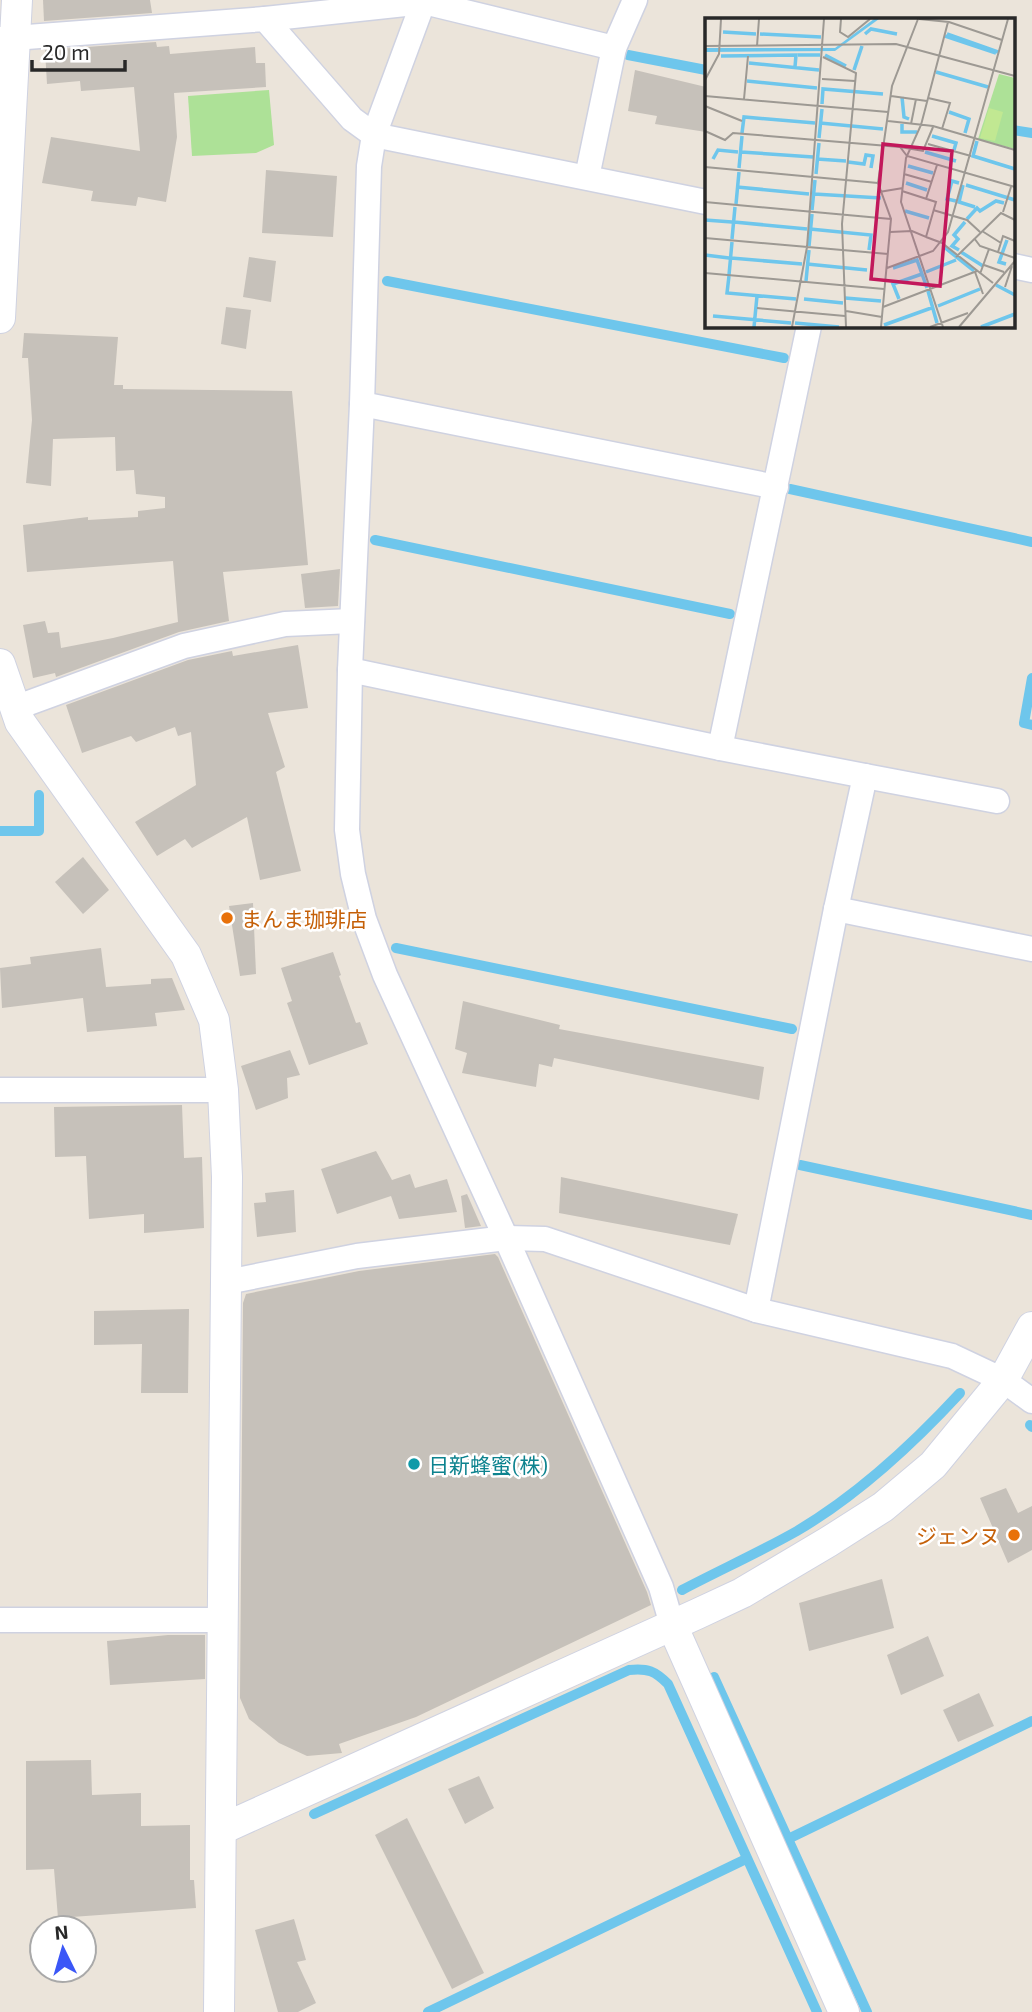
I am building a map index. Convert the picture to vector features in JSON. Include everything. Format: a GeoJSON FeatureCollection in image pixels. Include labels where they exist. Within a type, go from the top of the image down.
{"type":"FeatureCollection","features":[{"type":"Feature","properties":{"kind":"street"},"geometry":{"type":"LineString","coordinates":[[0,318],[8,39],[17,0]]}},
{"type":"Feature","properties":{"kind":"street"},"geometry":{"type":"LineString","coordinates":[[587,177],[614,48],[635,0]]}},
{"type":"Feature","properties":{"kind":"street"},"geometry":{"type":"LineString","coordinates":[[8,39],[265,19],[424,1],[614,48]]}},
{"type":"Feature","properties":{"kind":"street"},"geometry":{"type":"LineString","coordinates":[[424,1],[374,135],[369,166],[362,404],[349,670],[347,830],[353,874],[364,919],[385,975],[506,1238],[661,1587],[672,1625],[844,2012]]}},
{"type":"Feature","properties":{"kind":"street"},"geometry":{"type":"LineString","coordinates":[[265,19],[352,119],[374,135],[705,202]]}},
{"type":"Feature","properties":{"kind":"street"},"geometry":{"type":"LineString","coordinates":[[1014,266],[1032,270]]}},
{"type":"Feature","properties":{"kind":"street"},"geometry":{"type":"LineString","coordinates":[[720,748],[809,327]]}},
{"type":"Feature","properties":{"kind":"street"},"geometry":{"type":"LineString","coordinates":[[362,404],[776,487]]}},
{"type":"Feature","properties":{"kind":"street"},"geometry":{"type":"LineString","coordinates":[[15,708],[184,646],[285,624],[352,621]]}},
{"type":"Feature","properties":{"kind":"street"},"geometry":{"type":"LineString","coordinates":[[0,664],[20,722],[186,955],[214,1020],[223,1090],[227,1177],[219,2012]]}},
{"type":"Feature","properties":{"kind":"street"},"geometry":{"type":"LineString","coordinates":[[349,670],[720,748],[997,802]]}},
{"type":"Feature","properties":{"kind":"street"},"geometry":{"type":"LineString","coordinates":[[756,1310],[865,776]]}},
{"type":"Feature","properties":{"kind":"street"},"geometry":{"type":"LineString","coordinates":[[836,909],[1032,949]]}},
{"type":"Feature","properties":{"kind":"street"},"geometry":{"type":"LineString","coordinates":[[0,1090],[223,1090]]}},
{"type":"Feature","properties":{"kind":"street"},"geometry":{"type":"LineString","coordinates":[[227,1282],[357,1256],[506,1238],[545,1239],[756,1310],[952,1356],[1003,1380],[1032,1401]]}},
{"type":"Feature","properties":{"kind":"street"},"geometry":{"type":"LineString","coordinates":[[222,1829],[742,1592],[883,1507],[933,1465],[1003,1380],[1032,1327]]}},
{"type":"Feature","properties":{"kind":"street"},"geometry":{"type":"LineString","coordinates":[[0,1620],[222,1620]]}},
{"type":"Feature","properties":{"kind":"green space"},"geometry":{"type":"Polygon","coordinates":[[[269,90],[274,145],[256,153],[192,156],[188,96],[269,90]]]}},
{"type":"Feature","properties":{"kind":"building"},"geometry":{"type":"Polygon","coordinates":[[[43,0],[150,0],[152,13],[44,21],[43,0]]]}},
{"type":"Feature","properties":{"kind":"building"},"geometry":{"type":"Polygon","coordinates":[[[156,42],[157,47],[169,46],[170,54],[255,47],[256,63],[265,63],[266,87],[174,93],[177,137],[166,202],[138,197],[136,206],[91,201],[93,191],[42,183],[51,137],[140,151],[134,87],[81,91],[80,81],[47,84],[45,50],[156,42]]]}},
{"type":"Feature","properties":{"kind":"building"},"geometry":{"type":"Polygon","coordinates":[[[635,70],[705,87],[705,132],[655,124],[657,116],[628,111],[635,70]]]}},
{"type":"Feature","properties":{"kind":"building"},"geometry":{"type":"Polygon","coordinates":[[[266,170],[337,176],[333,237],[262,233],[266,170]]]}},
{"type":"Feature","properties":{"kind":"building"},"geometry":{"type":"Polygon","coordinates":[[[249,257],[276,261],[271,302],[243,297],[249,257]]]}},
{"type":"Feature","properties":{"kind":"building"},"geometry":{"type":"Polygon","coordinates":[[[226,307],[251,310],[246,349],[221,344],[226,307]]]}},
{"type":"Feature","properties":{"kind":"building"},"geometry":{"type":"Polygon","coordinates":[[[24,333],[118,337],[114,385],[123,385],[123,389],[292,391],[308,565],[223,572],[229,621],[179,632],[56,677],[55,673],[33,678],[23,625],[45,621],[48,633],[59,632],[61,648],[178,622],[173,561],[27,572],[23,525],[88,517],[88,520],[138,517],[138,511],[165,508],[165,497],[136,494],[134,470],[116,471],[115,437],[53,439],[51,486],[26,483],[32,420],[28,358],[22,358],[24,333]]]}},
{"type":"Feature","properties":{"kind":"building"},"geometry":{"type":"Polygon","coordinates":[[[340,569],[338,606],[305,608],[301,574],[340,569]]]}},
{"type":"Feature","properties":{"kind":"building"},"geometry":{"type":"Polygon","coordinates":[[[298,645],[308,708],[268,713],[285,767],[276,772],[301,871],[260,880],[247,817],[192,848],[185,839],[157,856],[135,822],[196,785],[191,732],[178,736],[175,727],[136,742],[131,736],[82,753],[66,705],[188,660],[232,651],[233,656],[298,645]]]}},
{"type":"Feature","properties":{"kind":"building"},"geometry":{"type":"Polygon","coordinates":[[[83,857],[109,890],[83,914],[55,882],[83,857]]]}},
{"type":"Feature","properties":{"kind":"building"},"geometry":{"type":"Polygon","coordinates":[[[253,903],[256,974],[240,976],[229,906],[253,903]]]}},
{"type":"Feature","properties":{"kind":"building"},"geometry":{"type":"Polygon","coordinates":[[[101,948],[106,987],[151,984],[151,979],[172,978],[185,1010],[155,1013],[157,1026],[87,1032],[83,998],[2,1008],[0,968],[31,964],[30,957],[101,948]]]}},
{"type":"Feature","properties":{"kind":"building"},"geometry":{"type":"Polygon","coordinates":[[[333,952],[356,1023],[360,1022],[368,1044],[309,1065],[287,1003],[292,1001],[281,968],[333,952]]]}},
{"type":"Feature","properties":{"kind":"building"},"geometry":{"type":"Polygon","coordinates":[[[463,1001],[560,1025],[559,1029],[764,1067],[759,1100],[554,1058],[552,1067],[539,1064],[536,1087],[462,1073],[467,1053],[455,1049],[463,1001]]]}},
{"type":"Feature","properties":{"kind":"building"},"geometry":{"type":"Polygon","coordinates":[[[290,1050],[300,1075],[287,1078],[288,1098],[256,1110],[241,1066],[290,1050]]]}},
{"type":"Feature","properties":{"kind":"building"},"geometry":{"type":"Polygon","coordinates":[[[182,1105],[184,1158],[202,1157],[204,1228],[144,1233],[144,1214],[89,1219],[86,1156],[55,1157],[54,1107],[182,1105]]]}},
{"type":"Feature","properties":{"kind":"building"},"geometry":{"type":"Polygon","coordinates":[[[376,1151],[392,1180],[410,1174],[415,1188],[447,1179],[457,1212],[399,1219],[391,1196],[337,1214],[321,1169],[376,1151]]]}},
{"type":"Feature","properties":{"kind":"building"},"geometry":{"type":"Polygon","coordinates":[[[561,1177],[738,1214],[730,1245],[559,1213],[561,1177]]]}},
{"type":"Feature","properties":{"kind":"building"},"geometry":{"type":"Polygon","coordinates":[[[294,1190],[296,1232],[257,1237],[254,1203],[266,1202],[265,1193],[294,1190]]]}},
{"type":"Feature","properties":{"kind":"building"},"geometry":{"type":"Polygon","coordinates":[[[467,1194],[481,1226],[465,1228],[461,1196],[467,1194]]]}},
{"type":"Feature","properties":{"kind":"building","name":"日新蜂蜜(株)"},"geometry":{"type":"Polygon","coordinates":[[[495,1254],[651,1605],[416,1717],[339,1744],[342,1753],[307,1756],[279,1743],[249,1719],[240,1698],[243,1303],[246,1294],[359,1271],[495,1254]]]}},
{"type":"Feature","properties":{"kind":"building"},"geometry":{"type":"Polygon","coordinates":[[[189,1309],[188,1393],[141,1393],[142,1344],[94,1345],[94,1311],[189,1309]]]}},
{"type":"Feature","properties":{"kind":"building","name":"ジェンヌ"},"geometry":{"type":"Polygon","coordinates":[[[1006,1488],[1018,1513],[1032,1506],[1032,1550],[1008,1563],[980,1498],[1006,1488]]]}},
{"type":"Feature","properties":{"kind":"building"},"geometry":{"type":"Polygon","coordinates":[[[882,1579],[894,1628],[809,1651],[799,1603],[882,1579]]]}},
{"type":"Feature","properties":{"kind":"building"},"geometry":{"type":"Polygon","coordinates":[[[168,1635],[205,1635],[205,1679],[110,1685],[107,1641],[168,1635]]]}},
{"type":"Feature","properties":{"kind":"building"},"geometry":{"type":"Polygon","coordinates":[[[928,1636],[944,1676],[901,1695],[887,1655],[928,1636]]]}},
{"type":"Feature","properties":{"kind":"building"},"geometry":{"type":"Polygon","coordinates":[[[979,1693],[994,1726],[958,1742],[943,1710],[979,1693]]]}},
{"type":"Feature","properties":{"kind":"building"},"geometry":{"type":"Polygon","coordinates":[[[91,1760],[92,1795],[141,1793],[141,1826],[190,1825],[190,1880],[194,1880],[196,1908],[98,1915],[58,1914],[54,1869],[26,1870],[26,1761],[91,1760]]]}},
{"type":"Feature","properties":{"kind":"building"},"geometry":{"type":"Polygon","coordinates":[[[479,1776],[494,1808],[465,1824],[448,1789],[479,1776]]]}},
{"type":"Feature","properties":{"kind":"building"},"geometry":{"type":"Polygon","coordinates":[[[407,1818],[484,1973],[452,1989],[375,1835],[407,1818]]]}},
{"type":"Feature","properties":{"kind":"building"},"geometry":{"type":"Polygon","coordinates":[[[294,1919],[306,1960],[297,1962],[316,2003],[298,2012],[278,2012],[255,1930],[294,1919]]]}},
{"type":"Feature","properties":{"kind":"waterway"},"geometry":{"type":"LineString","coordinates":[[628,55],[705,70]]}},
{"type":"Feature","properties":{"kind":"waterway"},"geometry":{"type":"LineString","coordinates":[[1014,130],[1032,133]]}},
{"type":"Feature","properties":{"kind":"waterway"},"geometry":{"type":"LineString","coordinates":[[387,281],[784,358]]}},
{"type":"Feature","properties":{"kind":"waterway"},"geometry":{"type":"LineString","coordinates":[[790,489],[1032,542]]}},
{"type":"Feature","properties":{"kind":"waterway"},"geometry":{"type":"LineString","coordinates":[[375,540],[730,614]]}},
{"type":"Feature","properties":{"kind":"waterway"},"geometry":{"type":"LineString","coordinates":[[1032,678],[1024,723],[1032,725]]}},
{"type":"Feature","properties":{"kind":"waterway"},"geometry":{"type":"LineString","coordinates":[[0,831],[39,831],[39,795]]}},
{"type":"Feature","properties":{"kind":"waterway"},"geometry":{"type":"LineString","coordinates":[[396,948],[792,1029]]}},
{"type":"Feature","properties":{"kind":"waterway"},"geometry":{"type":"LineString","coordinates":[[800,1165],[1032,1215]]}},
{"type":"Feature","properties":{"kind":"waterway"},"geometry":{"type":"LineString","coordinates":[[682,1590],[820,1517],[863,1485],[903,1450],[960,1393]]}},
{"type":"Feature","properties":{"kind":"waterway"},"geometry":{"type":"LineString","coordinates":[[314,1814],[629,1670],[651,1671],[668,1684],[817,2012]]}},
{"type":"Feature","properties":{"kind":"waterway"},"geometry":{"type":"LineString","coordinates":[[714,1677],[867,2012]]}},
{"type":"Feature","properties":{"kind":"waterway"},"geometry":{"type":"LineString","coordinates":[[788,1839],[1032,1721]]}},
{"type":"Feature","properties":{"kind":"waterway"},"geometry":{"type":"LineString","coordinates":[[428,2012],[746,1859]]}},
{"type":"Feature","properties":{"kind":"place","name":"まんま珈琲店"},"geometry":{"type":"Point","coordinates":[227,918]}},
{"type":"Feature","properties":{"kind":"place","name":"日新蜂蜜(株)"},"geometry":{"type":"Point","coordinates":[414,1464]}},
{"type":"Feature","properties":{"kind":"place","name":"ジェンヌ"},"geometry":{"type":"Point","coordinates":[1014,1535]}}]}
